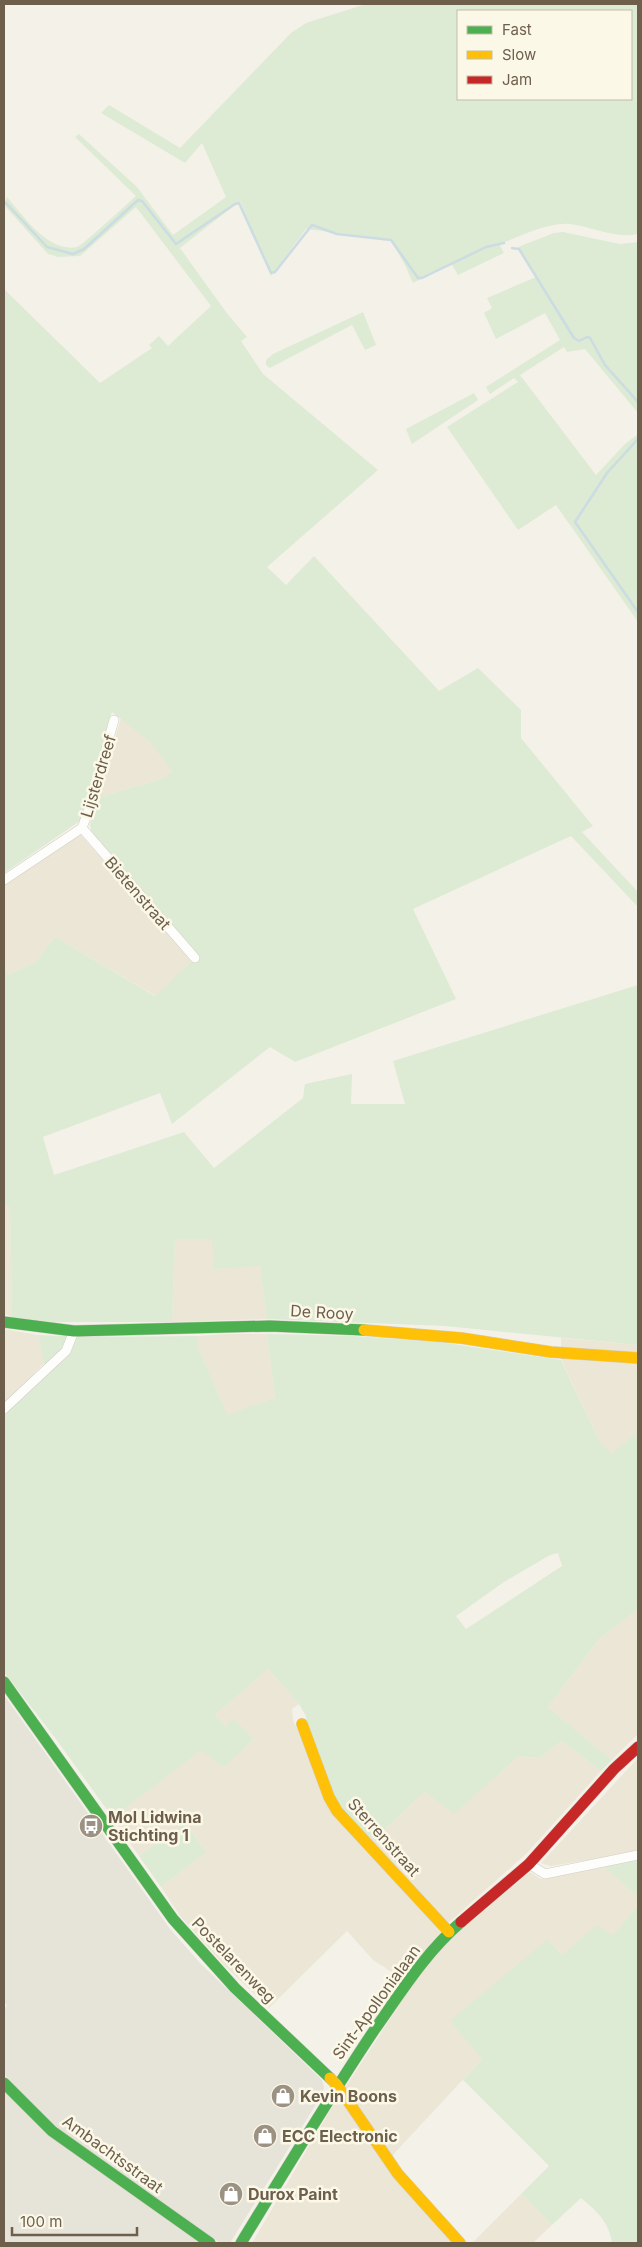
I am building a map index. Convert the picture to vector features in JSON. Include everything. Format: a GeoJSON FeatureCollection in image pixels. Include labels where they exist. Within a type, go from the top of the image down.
{"type":"FeatureCollection","features":[{"type":"Feature","properties":{"kind":"street","name":"Lijsterdreef"},"geometry":{"type":"LineString","coordinates":[[4,880],[82,828],[91,804],[114,720]]}},
{"type":"Feature","properties":{"kind":"street","name":"Bietenstraat"},"geometry":{"type":"LineString","coordinates":[[82,828],[195,958]]}},
{"type":"Feature","properties":{"kind":"street","name":"De Rooy"},"geometry":{"type":"LineString","coordinates":[[4,1322],[74,1331],[270,1326],[332,1328],[461,1338],[551,1352],[638,1358]]}},
{"type":"Feature","properties":{"kind":"street"},"geometry":{"type":"LineString","coordinates":[[4,1409],[66,1351],[74,1331]]}},
{"type":"Feature","properties":{"kind":"street","name":"Postelarenweg"},"geometry":{"type":"LineString","coordinates":[[4,1682],[180,1928],[236,1988],[337,2085],[398,2174],[460,2243]]}},
{"type":"Feature","properties":{"kind":"street","name":"Sterrenstraat"},"geometry":{"type":"LineString","coordinates":[[302,1724],[329,1797],[337,1811],[449,1932]]}},
{"type":"Feature","properties":{"kind":"street","name":"Sint-Apollonialaan"},"geometry":{"type":"LineString","coordinates":[[241,2243],[337,2085],[407,1981],[449,1932],[529,1864],[614,1769],[638,1747]]}},
{"type":"Feature","properties":{"kind":"street"},"geometry":{"type":"LineString","coordinates":[[529,1864],[545,1874],[638,1855]]}},
{"type":"Feature","properties":{"kind":"street","name":"Ambachtsstraat"},"geometry":{"type":"LineString","coordinates":[[4,2083],[52,2131],[210,2243]]}},
{"type":"Feature","properties":{"kind":"shaded area"},"geometry":{"type":"Polygon","coordinates":[[[121,718],[149,741],[174,772],[161,779],[97,798],[121,718]]]}},
{"type":"Feature","properties":{"kind":"shaded area"},"geometry":{"type":"Polygon","coordinates":[[[80,834],[192,961],[156,996],[55,937],[36,962],[8,975],[4,970],[4,885],[80,834]]]}},
{"type":"Feature","properties":{"kind":"shaded area"},"geometry":{"type":"Polygon","coordinates":[[[4,1206],[10,1206],[12,1317],[4,1314],[4,1206]]]}},
{"type":"Feature","properties":{"kind":"shaded area"},"geometry":{"type":"Polygon","coordinates":[[[175,1239],[213,1239],[214,1269],[260,1265],[267,1319],[172,1322],[175,1239]]]}},
{"type":"Feature","properties":{"kind":"shaded area"},"geometry":{"type":"Polygon","coordinates":[[[4,1329],[38,1335],[44,1363],[4,1405],[4,1329]]]}},
{"type":"Feature","properties":{"kind":"shaded area"},"geometry":{"type":"Polygon","coordinates":[[[267,1334],[275,1398],[227,1416],[198,1347],[198,1336],[267,1334]]]}},
{"type":"Feature","properties":{"kind":"shaded area"},"geometry":{"type":"Polygon","coordinates":[[[561,1338],[638,1345],[638,1432],[611,1455],[599,1440],[561,1359],[561,1338]]]}},
{"type":"Feature","properties":{"kind":"shaded area"},"geometry":{"type":"Polygon","coordinates":[[[638,1609],[638,1734],[612,1760],[548,1707],[599,1639],[638,1609]]]}},
{"type":"Feature","properties":{"kind":"shaded area"},"geometry":{"type":"Polygon","coordinates":[[[268,1669],[299,1704],[292,1709],[293,1720],[299,1733],[304,1738],[330,1809],[364,1849],[443,1930],[401,1978],[373,1960],[347,1931],[269,2008],[224,1965],[180,1916],[161,1887],[206,1852],[185,1823],[139,1856],[113,1818],[201,1749],[224,1768],[254,1739],[233,1719],[226,1726],[215,1715],[268,1669]]]}},
{"type":"Feature","properties":{"kind":"shaded area"},"geometry":{"type":"Polygon","coordinates":[[[4,1695],[170,1929],[201,1964],[322,2080],[323,2093],[230,2243],[220,2243],[52,2124],[4,2074],[4,2010],[7,2005],[4,2002],[4,1695]]]}},
{"type":"Feature","properties":{"kind":"shaded area"},"geometry":{"type":"Polygon","coordinates":[[[562,1741],[601,1771],[527,1853],[446,1925],[371,1842],[425,1792],[454,1813],[519,1756],[539,1758],[562,1741]]]}},
{"type":"Feature","properties":{"kind":"shaded area"},"geometry":{"type":"Polygon","coordinates":[[[638,1758],[638,1852],[551,1866],[541,1863],[638,1758]]]}},
{"type":"Feature","properties":{"kind":"shaded area"},"geometry":{"type":"Polygon","coordinates":[[[604,1867],[638,1897],[638,1905],[613,1937],[597,1926],[562,1955],[549,1940],[451,2021],[482,2059],[391,2157],[345,2088],[412,1985],[454,1934],[530,1872],[541,1879],[604,1867]]]}},
{"type":"Feature","properties":{"kind":"shaded area"},"geometry":{"type":"Polygon","coordinates":[[[4,2089],[46,2132],[201,2243],[4,2243],[4,2089]]]}},
{"type":"Feature","properties":{"kind":"shaded area"},"geometry":{"type":"Polygon","coordinates":[[[342,2101],[455,2243],[252,2243],[335,2102],[342,2101]]]}},
{"type":"Feature","properties":{"kind":"shaded area"},"geometry":{"type":"Polygon","coordinates":[[[521,2194],[552,2225],[533,2243],[472,2243],[521,2194]]]}},
{"type":"Feature","properties":{"kind":"green space"},"geometry":{"type":"Polygon","coordinates":[[[366,4],[638,4],[638,234],[612,234],[570,224],[552,225],[499,244],[504,253],[458,275],[451,263],[413,283],[390,239],[306,229],[271,276],[240,201],[180,248],[226,312],[247,337],[241,341],[263,374],[378,470],[267,567],[286,585],[314,556],[439,691],[478,668],[521,710],[521,738],[593,826],[582,832],[638,892],[638,907],[571,836],[413,909],[456,999],[295,1062],[270,1047],[172,1124],[160,1093],[43,1137],[54,1175],[184,1132],[214,1168],[303,1098],[305,1084],[352,1074],[351,1104],[405,1104],[393,1061],[638,985],[638,1345],[445,1326],[267,1319],[260,1266],[214,1269],[212,1239],[175,1239],[172,1322],[54,1322],[12,1317],[10,1206],[4,1206],[4,970],[8,975],[36,962],[55,937],[155,996],[192,961],[197,953],[92,835],[90,824],[97,798],[161,779],[173,772],[149,741],[112,712],[80,821],[4,873],[4,289],[100,383],[152,348],[149,345],[159,336],[168,346],[211,306],[136,207],[80,256],[58,257],[48,254],[4,205],[7,197],[29,223],[47,239],[67,247],[77,247],[136,196],[75,137],[79,134],[137,187],[173,235],[226,197],[202,143],[185,163],[101,113],[109,105],[180,148],[291,33],[306,23],[366,4]]]}},
{"type":"Feature","properties":{"kind":"green space"},"geometry":{"type":"Polygon","coordinates":[[[563,232],[620,244],[638,242],[638,413],[585,349],[567,352],[564,347],[520,375],[596,475],[625,444],[638,434],[638,622],[556,505],[518,530],[447,427],[518,382],[514,378],[490,394],[486,387],[560,340],[545,313],[496,339],[484,313],[492,308],[487,298],[536,277],[518,247],[554,233],[563,232]]]}},
{"type":"Feature","properties":{"kind":"green space"},"geometry":{"type":"Polygon","coordinates":[[[363,312],[376,345],[365,350],[352,325],[270,368],[266,365],[266,360],[273,354],[363,312]]]}},
{"type":"Feature","properties":{"kind":"green space"},"geometry":{"type":"Polygon","coordinates":[[[474,393],[478,400],[412,444],[406,429],[474,393]]]}},
{"type":"Feature","properties":{"kind":"green space"},"geometry":{"type":"Polygon","coordinates":[[[267,1334],[353,1336],[439,1342],[561,1360],[599,1440],[611,1454],[638,1432],[638,1609],[599,1639],[548,1707],[612,1760],[601,1771],[562,1741],[539,1758],[519,1756],[454,1814],[425,1792],[371,1842],[337,1802],[311,1737],[306,1716],[299,1704],[268,1669],[215,1715],[226,1726],[233,1718],[254,1739],[224,1768],[201,1750],[113,1818],[53,1735],[4,1672],[4,1415],[46,1373],[38,1335],[88,1337],[198,1336],[198,1347],[227,1415],[275,1398],[267,1334]],[[558,1553],[550,1555],[504,1582],[456,1616],[466,1629],[562,1566],[558,1553]]]}},
{"type":"Feature","properties":{"kind":"green space"},"geometry":{"type":"Polygon","coordinates":[[[185,1823],[206,1852],[161,1887],[139,1856],[185,1823]]]}},
{"type":"Feature","properties":{"kind":"green space"},"geometry":{"type":"Polygon","coordinates":[[[638,1860],[638,1897],[604,1867],[638,1860]]]}},
{"type":"Feature","properties":{"kind":"green space"},"geometry":{"type":"Polygon","coordinates":[[[638,1905],[638,2243],[612,2243],[608,2229],[601,2217],[581,2198],[552,2225],[521,2194],[549,2166],[463,2080],[482,2059],[450,2021],[548,1939],[562,1955],[597,1925],[613,1936],[638,1905]]]}},
{"type":"Feature","properties":{"kind":"waterway"},"geometry":{"type":"LineString","coordinates":[[5,202],[47,247],[73,254],[84,249],[138,200],[142,201],[176,244],[239,203],[271,273],[275,272],[312,225],[337,234],[391,240],[418,278],[422,278],[486,247],[504,243]]}},
{"type":"Feature","properties":{"kind":"waterway"},"geometry":{"type":"LineString","coordinates":[[512,248],[519,249],[574,338],[579,341],[587,337],[590,338],[605,365],[638,402]]}},
{"type":"Feature","properties":{"kind":"waterway"},"geometry":{"type":"LineString","coordinates":[[638,439],[607,473],[575,522],[638,612]]}},
{"type":"Feature","properties":{"kind":"traffic: fast"},"geometry":{"type":"LineString","coordinates":[[4,1322],[74,1331],[270,1326],[364,1330]]}},
{"type":"Feature","properties":{"kind":"traffic: fast"},"geometry":{"type":"LineString","coordinates":[[4,1682],[173,1919],[235,1988],[330,2078]]}},
{"type":"Feature","properties":{"kind":"traffic: fast"},"geometry":{"type":"LineString","coordinates":[[241,2243],[375,2029],[425,1959],[461,1922]]}},
{"type":"Feature","properties":{"kind":"traffic: fast"},"geometry":{"type":"LineString","coordinates":[[4,2083],[52,2131],[210,2243]]}},
{"type":"Feature","properties":{"kind":"traffic: slow"},"geometry":{"type":"LineString","coordinates":[[364,1330],[461,1338],[551,1352],[638,1358]]}},
{"type":"Feature","properties":{"kind":"traffic: slow"},"geometry":{"type":"LineString","coordinates":[[302,1724],[329,1797],[337,1811],[449,1932]]}},
{"type":"Feature","properties":{"kind":"traffic: slow"},"geometry":{"type":"LineString","coordinates":[[330,2078],[337,2085],[398,2174],[460,2243]]}},
{"type":"Feature","properties":{"kind":"traffic: jam"},"geometry":{"type":"LineString","coordinates":[[461,1922],[529,1864],[614,1769],[638,1747]]}},
{"type":"Feature","properties":{"kind":"place","name":"Mol Lidwina Stichting 1"},"geometry":{"type":"Point","coordinates":[91,1826]}},
{"type":"Feature","properties":{"kind":"place","name":"Kevin Boons"},"geometry":{"type":"Point","coordinates":[283,2096]}},
{"type":"Feature","properties":{"kind":"place","name":"ECC Electronic"},"geometry":{"type":"Point","coordinates":[265,2136]}},
{"type":"Feature","properties":{"kind":"place","name":"Durox Paint"},"geometry":{"type":"Point","coordinates":[231,2194]}}]}
